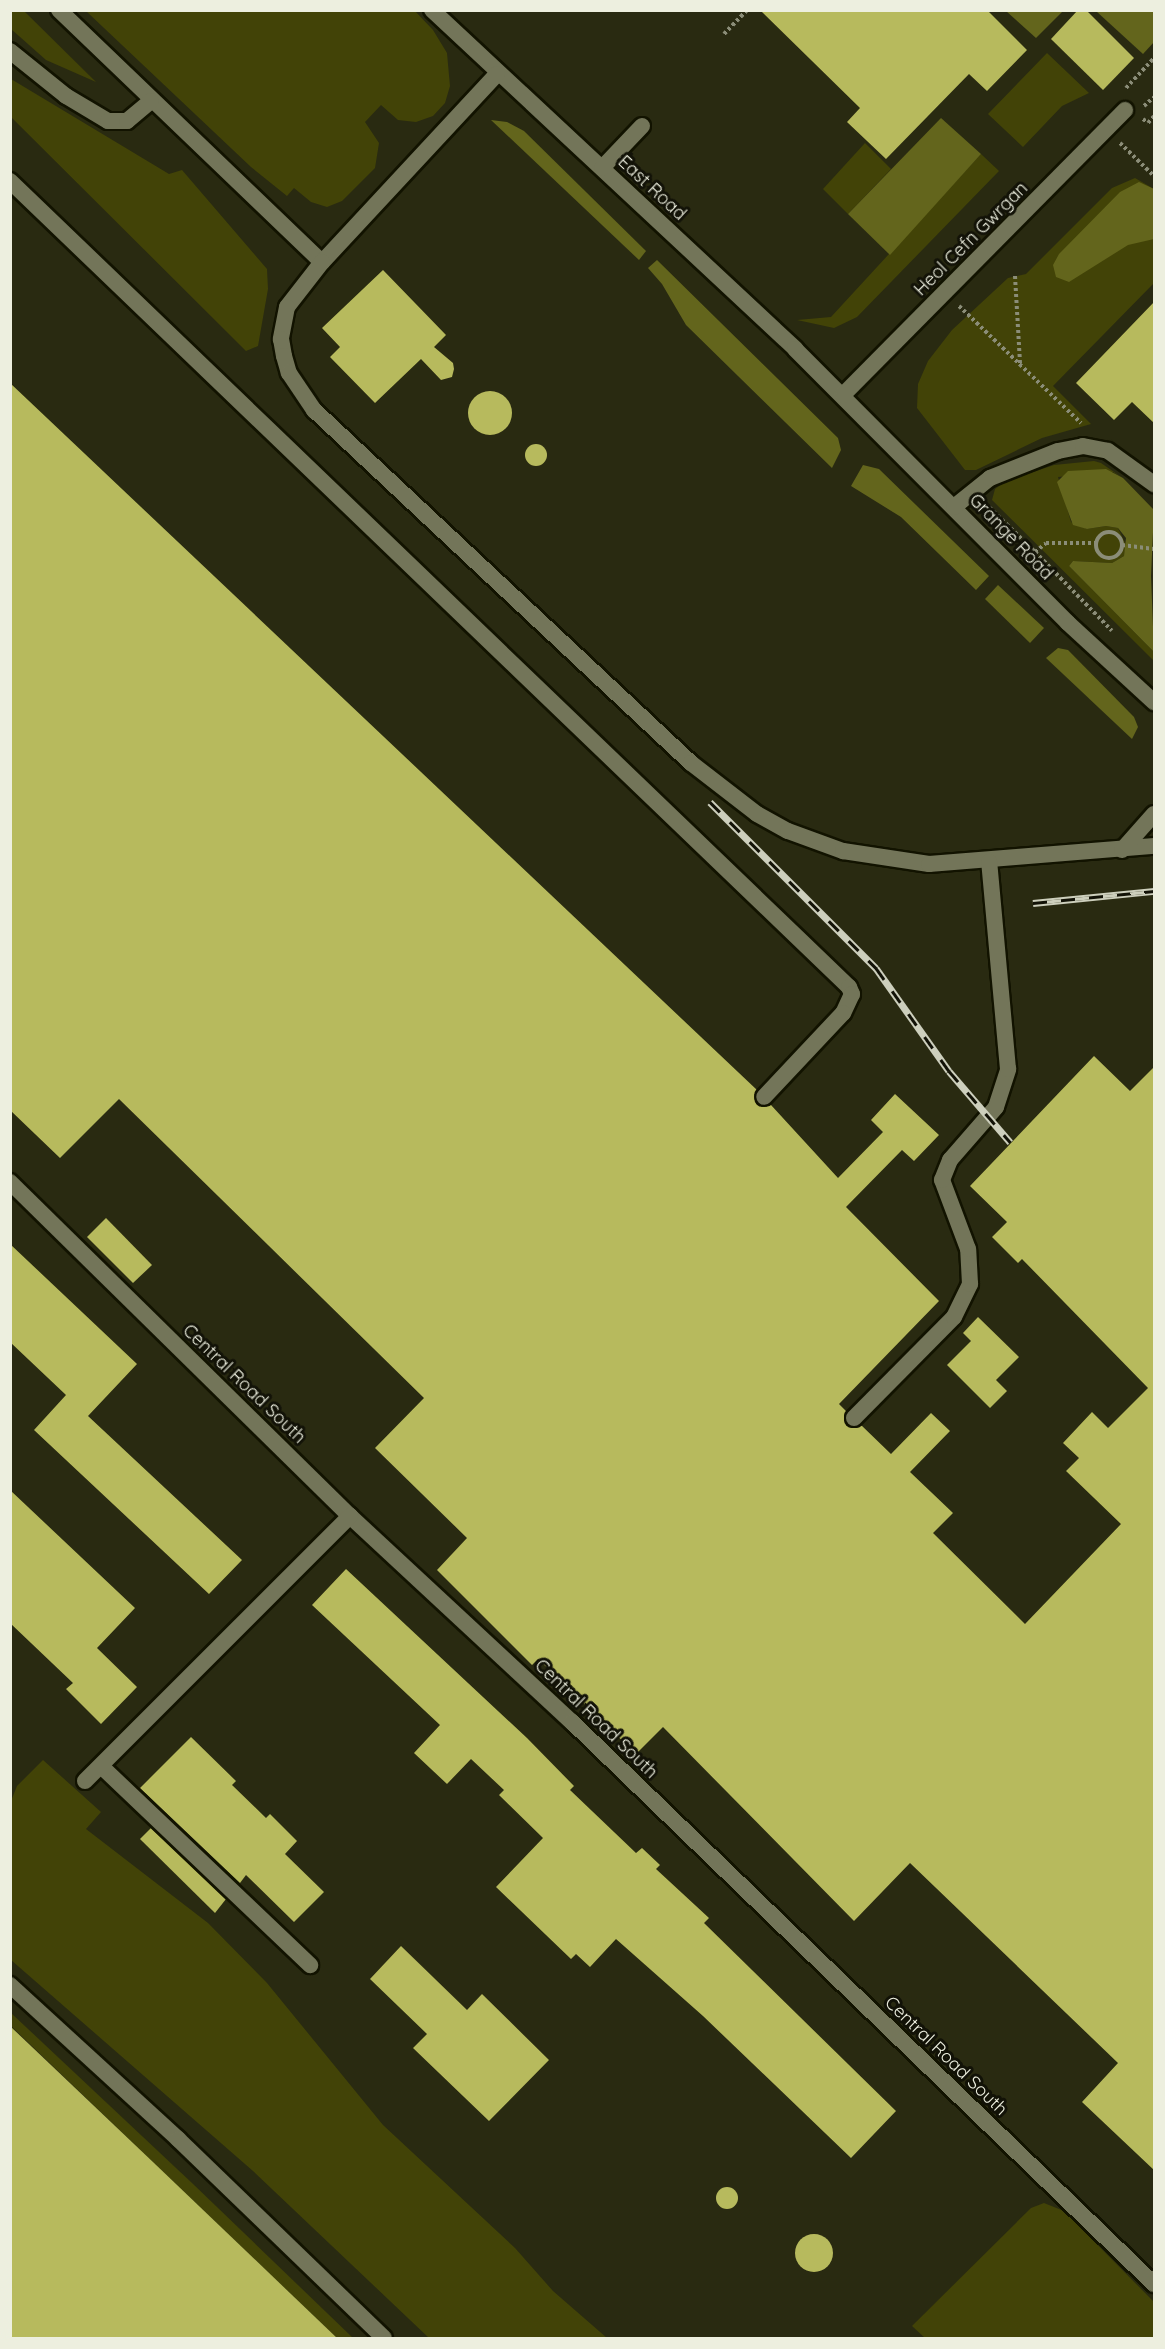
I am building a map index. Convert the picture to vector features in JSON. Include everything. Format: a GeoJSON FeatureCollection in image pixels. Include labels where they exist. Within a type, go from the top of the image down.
{"type":"FeatureCollection","features":[{"type":"Feature","properties":{"kind":"lane"},"geometry":{"type":"LineString","coordinates":[[59,10],[151,101],[322,262]]}},
{"type":"Feature","properties":{"kind":"lane","name":"East Road"},"geometry":{"type":"LineString","coordinates":[[432,10],[497,74],[602,168],[843,395]]}},
{"type":"Feature","properties":{"kind":"lane"},"geometry":{"type":"LineString","coordinates":[[10,51],[66,96],[108,121],[127,121],[151,101]]}},
{"type":"Feature","properties":{"kind":"lane"},"geometry":{"type":"LineString","coordinates":[[497,74],[322,262],[287,307],[282,323],[284,356],[302,394],[691,763],[757,814],[815,842],[907,862],[989,862],[1155,846]]}},
{"type":"Feature","properties":{"kind":"lane","name":"Heol Cefn Gwrgan"},"geometry":{"type":"LineString","coordinates":[[843,395],[1132,105]]}},
{"type":"Feature","properties":{"kind":"lane"},"geometry":{"type":"LineString","coordinates":[[602,168],[642,126]]}},
{"type":"Feature","properties":{"kind":"lane"},"geometry":{"type":"LineString","coordinates":[[10,181],[849,987],[852,994],[843,1013],[764,1097]]}},
{"type":"Feature","properties":{"kind":"lane","name":"Grange Road"},"geometry":{"type":"LineString","coordinates":[[843,395],[1068,623],[1155,702]]}},
{"type":"Feature","properties":{"kind":"lane"},"geometry":{"type":"LineString","coordinates":[[954,507],[972,489],[990,478],[1058,451],[1094,447],[1140,471],[1155,484]]}},
{"type":"Feature","properties":{"kind":"lane"},"geometry":{"type":"LineString","coordinates":[[1122,850],[1155,814]]}},
{"type":"Feature","properties":{"kind":"lane"},"geometry":{"type":"LineString","coordinates":[[854,1418],[954,1317],[970,1284],[968,1249],[942,1180],[950,1160],[996,1107],[1008,1069],[989,862]]}},
{"type":"Feature","properties":{"kind":"lane","name":"Central Road South"},"geometry":{"type":"LineString","coordinates":[[10,1182],[350,1516],[572,1722],[1155,2284]]}},
{"type":"Feature","properties":{"kind":"lane"},"geometry":{"type":"LineString","coordinates":[[86,1781],[350,1516]]}},
{"type":"Feature","properties":{"kind":"lane"},"geometry":{"type":"LineString","coordinates":[[101,1766],[310,1965]]}},
{"type":"Feature","properties":{"kind":"lane"},"geometry":{"type":"LineString","coordinates":[[10,1985],[178,2139],[384,2338]]}},
{"type":"Feature","properties":{"kind":"path"},"geometry":{"type":"LineString","coordinates":[[724,33],[747,10]]}},
{"type":"Feature","properties":{"kind":"path"},"geometry":{"type":"LineString","coordinates":[[1132,93],[1125,87],[1155,58]]}},
{"type":"Feature","properties":{"kind":"path"},"geometry":{"type":"LineString","coordinates":[[1132,105],[1145,106],[1155,97]]}},
{"type":"Feature","properties":{"kind":"path"},"geometry":{"type":"LineString","coordinates":[[1106,130],[1155,176]]}},
{"type":"Feature","properties":{"kind":"path"},"geometry":{"type":"LineString","coordinates":[[1015,276],[1020,365]]}},
{"type":"Feature","properties":{"kind":"path"},"geometry":{"type":"LineString","coordinates":[[945,293],[1087,429],[1094,447]]}},
{"type":"Feature","properties":{"kind":"path"},"geometry":{"type":"LineString","coordinates":[[972,489],[1115,633]]}},
{"type":"Feature","properties":{"kind":"path"},"geometry":{"type":"LineString","coordinates":[[1107,531],[1119,536],[1122,545],[1120,553],[1108,558],[1100,555],[1095,543],[1099,535],[1107,531]]}},
{"type":"Feature","properties":{"kind":"path"},"geometry":{"type":"LineString","coordinates":[[1035,552],[1046,543],[1095,543]]}},
{"type":"Feature","properties":{"kind":"path"},"geometry":{"type":"LineString","coordinates":[[1122,545],[1155,549]]}},
{"type":"Feature","properties":{"kind":"shaded area"},"geometry":{"type":"Polygon","coordinates":[[[11,10],[24,11],[96,82],[46,60],[11,29],[11,10]]]}},
{"type":"Feature","properties":{"kind":"shaded area"},"geometry":{"type":"Polygon","coordinates":[[[86,11],[415,11],[433,30],[447,53],[450,86],[445,103],[433,116],[416,122],[398,120],[381,105],[365,122],[379,143],[375,168],[342,201],[327,207],[311,202],[294,188],[287,196],[251,167],[86,11]]]}},
{"type":"Feature","properties":{"kind":"shaded area"},"geometry":{"type":"Polygon","coordinates":[[[1006,11],[1063,11],[1036,38],[1006,11]]]}},
{"type":"Feature","properties":{"kind":"shaded area"},"geometry":{"type":"Polygon","coordinates":[[[1096,11],[1154,11],[1154,42],[1143,54],[1096,11]]]}},
{"type":"Feature","properties":{"kind":"shaded area"},"geometry":{"type":"Polygon","coordinates":[[[1047,53],[1089,93],[1062,106],[1023,147],[988,114],[1047,53]]]}},
{"type":"Feature","properties":{"kind":"shaded area"},"geometry":{"type":"Polygon","coordinates":[[[11,79],[169,174],[182,170],[267,269],[268,289],[258,346],[246,351],[11,117],[11,79]]]}},
{"type":"Feature","properties":{"kind":"shaded area"},"geometry":{"type":"Polygon","coordinates":[[[941,118],[981,154],[890,255],[848,214],[941,118]]]}},
{"type":"Feature","properties":{"kind":"shaded area"},"geometry":{"type":"Polygon","coordinates":[[[491,120],[507,122],[524,131],[646,251],[639,260],[491,120]]]}},
{"type":"Feature","properties":{"kind":"shaded area"},"geometry":{"type":"Polygon","coordinates":[[[865,143],[891,169],[848,214],[823,189],[865,143]]]}},
{"type":"Feature","properties":{"kind":"shaded area"},"geometry":{"type":"Polygon","coordinates":[[[981,154],[999,171],[857,317],[834,328],[797,320],[831,317],[981,154]]]}},
{"type":"Feature","properties":{"kind":"shaded area"},"geometry":{"type":"Polygon","coordinates":[[[1135,178],[1154,189],[1154,283],[1053,386],[1091,424],[1042,438],[976,470],[965,470],[917,408],[918,384],[928,361],[952,330],[1008,278],[1026,274],[1112,188],[1135,178]]]}},
{"type":"Feature","properties":{"kind":"shaded area"},"geometry":{"type":"Polygon","coordinates":[[[1139,182],[1154,189],[1154,239],[1128,245],[1069,282],[1056,277],[1053,265],[1059,254],[1120,192],[1139,182]]]}},
{"type":"Feature","properties":{"kind":"shaded area"},"geometry":{"type":"Polygon","coordinates":[[[657,260],[838,438],[841,450],[832,468],[686,325],[662,284],[648,268],[657,260]]]}},
{"type":"Feature","properties":{"kind":"shaded area"},"geometry":{"type":"Polygon","coordinates":[[[1094,461],[1101,463],[1123,478],[1113,472],[1058,477],[1071,522],[1087,529],[1106,526],[1118,528],[1126,545],[1124,556],[1112,563],[1073,561],[1069,566],[1154,652],[1154,661],[992,500],[995,489],[1006,481],[1054,465],[1094,461]]]}},
{"type":"Feature","properties":{"kind":"shaded area"},"geometry":{"type":"Polygon","coordinates":[[[863,465],[879,469],[989,576],[976,590],[901,517],[851,486],[863,465]]]}},
{"type":"Feature","properties":{"kind":"shaded area"},"geometry":{"type":"Polygon","coordinates":[[[1106,469],[1123,478],[1154,510],[1151,576],[1154,652],[1069,566],[1073,561],[1112,563],[1124,556],[1126,538],[1118,528],[1106,526],[1087,529],[1073,525],[1057,482],[1068,471],[1106,469]]]}},
{"type":"Feature","properties":{"kind":"shaded area"},"geometry":{"type":"Polygon","coordinates":[[[998,585],[1044,628],[1030,643],[985,599],[998,585]]]}},
{"type":"Feature","properties":{"kind":"shaded area"},"geometry":{"type":"Polygon","coordinates":[[[1058,648],[1068,650],[1134,717],[1138,727],[1132,739],[1046,658],[1058,648]]]}},
{"type":"Feature","properties":{"kind":"shaded area"},"geometry":{"type":"Polygon","coordinates":[[[43,1760],[101,1812],[86,1829],[208,1923],[267,1983],[383,2125],[515,2248],[553,2291],[607,2338],[429,2338],[253,2171],[11,1960],[11,1801],[17,1786],[43,1760]]]}},
{"type":"Feature","properties":{"kind":"shaded area"},"geometry":{"type":"Polygon","coordinates":[[[10,2012],[353,2338],[337,2338],[11,2026],[10,2012]]]}},
{"type":"Feature","properties":{"kind":"shaded area"},"geometry":{"type":"Polygon","coordinates":[[[1044,2203],[1064,2211],[1154,2302],[1154,2338],[925,2338],[912,2326],[1031,2208],[1044,2203]]]}},
{"type":"Feature","properties":{"kind":"building"},"geometry":{"type":"Polygon","coordinates":[[[760,10],[987,10],[1027,50],[987,91],[969,74],[886,159],[847,122],[860,108],[760,10]]]}},
{"type":"Feature","properties":{"kind":"building"},"geometry":{"type":"Polygon","coordinates":[[[1078,10],[1086,10],[1134,58],[1103,90],[1051,39],[1078,10]]]}},
{"type":"Feature","properties":{"kind":"building"},"geometry":{"type":"Polygon","coordinates":[[[383,270],[446,335],[434,347],[453,363],[454,369],[452,377],[441,380],[421,359],[375,403],[330,357],[340,347],[322,328],[383,270]]]}},
{"type":"Feature","properties":{"kind":"building"},"geometry":{"type":"Polygon","coordinates":[[[1155,301],[1155,424],[1132,402],[1114,420],[1076,383],[1155,301]]]}},
{"type":"Feature","properties":{"kind":"building"},"geometry":{"type":"Polygon","coordinates":[[[10,383],[757,1090],[756,1104],[771,1105],[838,1178],[883,1132],[871,1120],[895,1094],[939,1135],[914,1161],[902,1150],[846,1207],[939,1301],[839,1404],[846,1411],[847,1426],[861,1425],[891,1454],[931,1413],[950,1431],[910,1472],[953,1513],[933,1533],[1025,1624],[1121,1524],[1066,1471],[1079,1458],[1063,1443],[1092,1412],[1108,1428],[1148,1388],[1022,1259],[1018,1263],[992,1237],[1007,1222],[970,1186],[1094,1056],[1130,1091],[1155,1066],[1155,2171],[1082,2102],[1118,2063],[910,1863],[854,1921],[663,1727],[636,1754],[538,1659],[532,1665],[437,1570],[467,1538],[375,1448],[424,1398],[119,1099],[60,1158],[10,1110],[10,383]]]}},
{"type":"Feature","properties":{"kind":"building"},"geometry":{"type":"Polygon","coordinates":[[[490,391],[506,397],[512,413],[506,429],[490,435],[474,429],[468,413],[474,397],[490,391]]]}},
{"type":"Feature","properties":{"kind":"building"},"geometry":{"type":"Polygon","coordinates":[[[536,444],[544,447],[547,455],[544,463],[536,466],[528,463],[525,455],[528,447],[536,444]]]}},
{"type":"Feature","properties":{"kind":"building"},"geometry":{"type":"Polygon","coordinates":[[[106,1218],[152,1265],[133,1283],[87,1237],[106,1218]]]}},
{"type":"Feature","properties":{"kind":"building"},"geometry":{"type":"Polygon","coordinates":[[[10,1244],[137,1364],[88,1416],[242,1560],[209,1594],[34,1430],[66,1395],[10,1342],[10,1244]]]}},
{"type":"Feature","properties":{"kind":"building"},"geometry":{"type":"Polygon","coordinates":[[[978,1317],[1019,1357],[996,1380],[1007,1391],[990,1408],[947,1365],[971,1341],[963,1333],[978,1317]]]}},
{"type":"Feature","properties":{"kind":"building"},"geometry":{"type":"Polygon","coordinates":[[[10,1490],[135,1608],[97,1648],[137,1687],[101,1724],[66,1689],[73,1683],[10,1623],[10,1490]]]}},
{"type":"Feature","properties":{"kind":"building"},"geometry":{"type":"Polygon","coordinates":[[[346,1569],[527,1738],[574,1786],[570,1790],[636,1853],[642,1848],[660,1865],[656,1869],[709,1918],[704,1923],[896,2111],[851,2158],[703,2016],[616,1939],[590,1967],[576,1954],[571,1959],[496,1887],[543,1838],[499,1795],[504,1790],[471,1759],[447,1784],[414,1753],[440,1725],[312,1605],[346,1569]]]}},
{"type":"Feature","properties":{"kind":"building"},"geometry":{"type":"Polygon","coordinates":[[[191,1737],[236,1781],[232,1785],[266,1818],[270,1814],[297,1841],[285,1854],[324,1892],[294,1922],[246,1875],[240,1883],[140,1788],[191,1737]]]}},
{"type":"Feature","properties":{"kind":"building"},"geometry":{"type":"Polygon","coordinates":[[[151,1828],[226,1899],[215,1913],[140,1839],[151,1828]]]}},
{"type":"Feature","properties":{"kind":"building"},"geometry":{"type":"Polygon","coordinates":[[[401,1946],[467,2010],[482,1994],[549,2060],[489,2121],[413,2048],[427,2034],[370,1979],[401,1946]]]}},
{"type":"Feature","properties":{"kind":"building"},"geometry":{"type":"Polygon","coordinates":[[[10,2026],[153,2162],[337,2338],[10,2338],[10,2026]]]}},
{"type":"Feature","properties":{"kind":"building"},"geometry":{"type":"Polygon","coordinates":[[[727,2187],[735,2190],[738,2198],[735,2206],[727,2209],[719,2206],[716,2198],[719,2190],[727,2187]]]}},
{"type":"Feature","properties":{"kind":"building"},"geometry":{"type":"Polygon","coordinates":[[[814,2234],[828,2239],[833,2253],[828,2267],[814,2272],[800,2267],[795,2253],[800,2239],[814,2234]]]}},
{"type":"Feature","properties":{"kind":"railway"},"geometry":{"type":"LineString","coordinates":[[710,802],[876,968],[949,1071],[1010,1142]]}},
{"type":"Feature","properties":{"kind":"railway"},"geometry":{"type":"LineString","coordinates":[[1033,903],[1154,891]]}}]}
